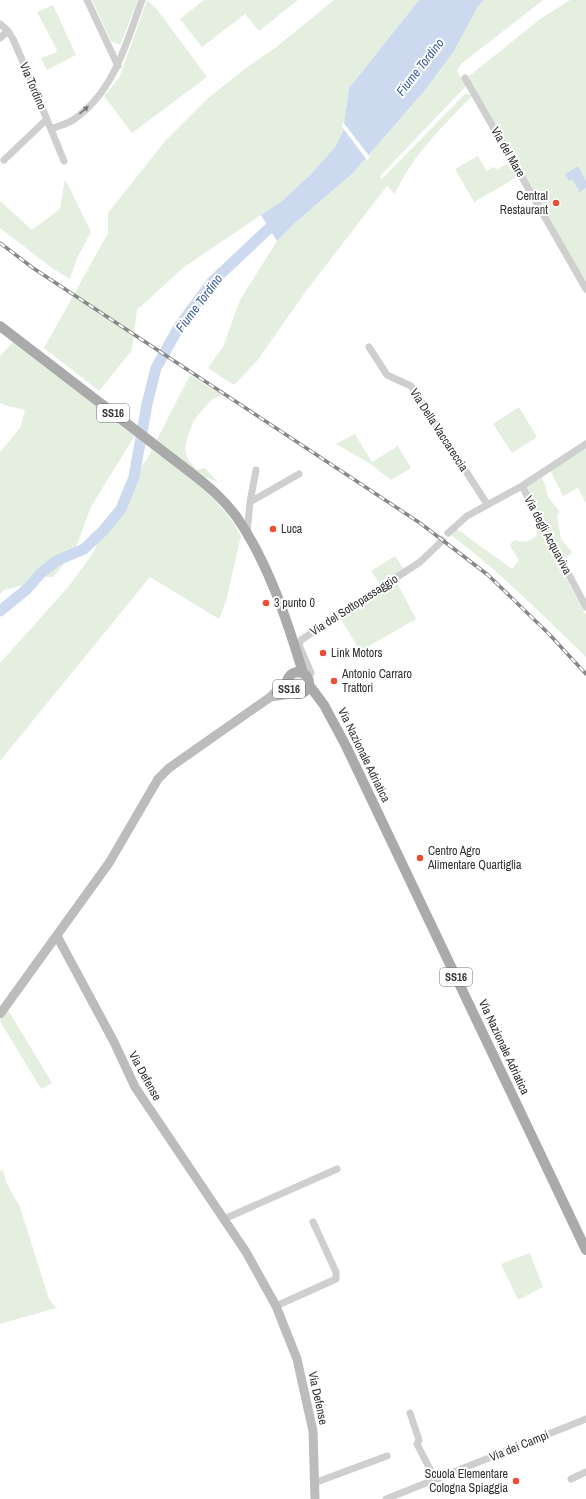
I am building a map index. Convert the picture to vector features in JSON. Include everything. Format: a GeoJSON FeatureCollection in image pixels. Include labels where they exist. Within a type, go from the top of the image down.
{"type":"FeatureCollection","features":[{"type":"Feature","properties":{"kind":"main road","name":"Via Nazionale Adriatica"},"geometry":{"type":"LineString","coordinates":[[0,326],[218,495],[245,531],[268,575],[306,678],[324,705],[346,746],[586,1250]]}},
{"type":"Feature","properties":{"kind":"main road","name":"Via Nazionale Adriatica"},"geometry":{"type":"LineString","coordinates":[[288,680],[292,664],[294,645]]}},
{"type":"Feature","properties":{"kind":"main road","name":"SS16"},"geometry":{"type":"LineString","coordinates":[[295,672],[306,678],[306,690],[298,693],[288,688],[288,680],[295,672]]}},
{"type":"Feature","properties":{"kind":"main road","name":"Via Nazionale Adriatica"},"geometry":{"type":"LineString","coordinates":[[298,693],[324,705]]}},
{"type":"Feature","properties":{"kind":"street"},"geometry":{"type":"LineString","coordinates":[[87,0],[118,66]]}},
{"type":"Feature","properties":{"kind":"street"},"geometry":{"type":"LineString","coordinates":[[51,130],[73,120],[92,104],[114,76],[142,0]]}},
{"type":"Feature","properties":{"kind":"street","name":"Via Tordino"},"geometry":{"type":"LineString","coordinates":[[0,24],[8,31],[43,107],[46,120],[4,160]]}},
{"type":"Feature","properties":{"kind":"street"},"geometry":{"type":"LineString","coordinates":[[0,38],[8,31]]}},
{"type":"Feature","properties":{"kind":"street"},"geometry":{"type":"LineString","coordinates":[[108,46],[124,49]]}},
{"type":"Feature","properties":{"kind":"street","name":"Via del Mare"},"geometry":{"type":"LineString","coordinates":[[465,78],[586,289]]}},
{"type":"Feature","properties":{"kind":"street"},"geometry":{"type":"LineString","coordinates":[[46,120],[64,162]]}},
{"type":"Feature","properties":{"kind":"street","name":"Via Della Vaccareccia"},"geometry":{"type":"LineString","coordinates":[[369,347],[387,375],[411,386],[487,504]]}},
{"type":"Feature","properties":{"kind":"street"},"geometry":{"type":"LineString","coordinates":[[448,534],[467,516],[522,486],[586,444]]}},
{"type":"Feature","properties":{"kind":"street"},"geometry":{"type":"LineString","coordinates":[[245,531],[256,470]]}},
{"type":"Feature","properties":{"kind":"street"},"geometry":{"type":"LineString","coordinates":[[250,502],[299,474]]}},
{"type":"Feature","properties":{"kind":"street","name":"Via degli Acquaviva"},"geometry":{"type":"LineString","coordinates":[[522,486],[586,606]]}},
{"type":"Feature","properties":{"kind":"street","name":"Via del Sottopassaggio"},"geometry":{"type":"LineString","coordinates":[[306,678],[311,673],[299,645],[301,640],[420,562],[440,543]]}},
{"type":"Feature","properties":{"kind":"street"},"geometry":{"type":"LineString","coordinates":[[0,1014],[108,863],[158,779],[169,768],[269,698],[288,680]]}},
{"type":"Feature","properties":{"kind":"street"},"geometry":{"type":"LineString","coordinates":[[269,698],[298,693]]}},
{"type":"Feature","properties":{"kind":"street","name":"Via Defense"},"geometry":{"type":"LineString","coordinates":[[57,936],[114,1042],[135,1087],[255,1267],[276,1306],[294,1350],[314,1431],[315,1499]]}},
{"type":"Feature","properties":{"kind":"street"},"geometry":{"type":"LineString","coordinates":[[224,1220],[336,1169]]}},
{"type":"Feature","properties":{"kind":"street"},"geometry":{"type":"LineString","coordinates":[[276,1306],[336,1279],[336,1272],[313,1222]]}},
{"type":"Feature","properties":{"kind":"street"},"geometry":{"type":"LineString","coordinates":[[410,1413],[419,1440],[417,1444],[435,1479]]}},
{"type":"Feature","properties":{"kind":"street","name":"Via dei Campi"},"geometry":{"type":"LineString","coordinates":[[386,1499],[586,1419]]}},
{"type":"Feature","properties":{"kind":"street"},"geometry":{"type":"LineString","coordinates":[[314,1484],[387,1456]]}},
{"type":"Feature","properties":{"kind":"street"},"geometry":{"type":"LineString","coordinates":[[571,1479],[586,1472]]}},
{"type":"Feature","properties":{"kind":"green space"},"geometry":{"type":"Polygon","coordinates":[[[92,0],[138,0],[120,45],[111,41],[92,0]]]}},
{"type":"Feature","properties":{"kind":"green space"},"geometry":{"type":"Polygon","coordinates":[[[147,0],[156,8],[207,77],[132,133],[104,96],[119,78],[147,0]]]}},
{"type":"Feature","properties":{"kind":"green space"},"geometry":{"type":"Polygon","coordinates":[[[204,0],[298,0],[259,31],[245,14],[202,47],[180,19],[204,0]]]}},
{"type":"Feature","properties":{"kind":"green space"},"geometry":{"type":"Polygon","coordinates":[[[334,0],[419,0],[349,88],[343,131],[335,147],[311,174],[282,201],[184,267],[137,310],[132,350],[99,391],[44,348],[108,233],[108,213],[165,141],[207,99],[250,65],[275,48],[334,0]]]}},
{"type":"Feature","properties":{"kind":"green space"},"geometry":{"type":"Polygon","coordinates":[[[484,0],[543,0],[461,64],[457,71],[466,86],[380,176],[382,179],[465,94],[473,95],[440,129],[420,153],[402,180],[395,194],[387,186],[306,291],[257,361],[234,385],[208,368],[223,347],[240,300],[277,241],[296,222],[353,173],[426,89],[454,51],[477,8],[484,0]]]}},
{"type":"Feature","properties":{"kind":"green space"},"geometry":{"type":"Polygon","coordinates":[[[570,0],[586,0],[586,284],[468,77],[540,19],[570,0]]]}},
{"type":"Feature","properties":{"kind":"green space"},"geometry":{"type":"Polygon","coordinates":[[[53,5],[76,55],[47,70],[41,58],[55,53],[57,50],[37,12],[53,5]]]}},
{"type":"Feature","properties":{"kind":"green space"},"geometry":{"type":"Polygon","coordinates":[[[478,156],[487,171],[493,167],[497,169],[511,162],[519,176],[474,202],[455,169],[478,156]]]}},
{"type":"Feature","properties":{"kind":"green space"},"geometry":{"type":"Polygon","coordinates":[[[65,179],[91,232],[77,258],[70,279],[52,268],[0,228],[0,201],[32,230],[60,209],[65,179]]]}},
{"type":"Feature","properties":{"kind":"green space"},"geometry":{"type":"Polygon","coordinates":[[[13,342],[135,435],[91,507],[75,550],[53,577],[31,576],[24,585],[4,590],[0,594],[0,452],[20,428],[25,410],[0,403],[0,356],[13,342]]]}},
{"type":"Feature","properties":{"kind":"green space"},"geometry":{"type":"Polygon","coordinates":[[[190,375],[222,395],[211,400],[194,420],[185,448],[187,458],[197,470],[205,468],[218,482],[205,477],[193,468],[187,476],[217,503],[230,518],[241,536],[226,601],[219,619],[150,577],[0,761],[0,663],[69,586],[93,553],[112,513],[148,457],[190,375]]]}},
{"type":"Feature","properties":{"kind":"green space"},"geometry":{"type":"Polygon","coordinates":[[[519,407],[537,437],[512,453],[493,424],[519,407]]]}},
{"type":"Feature","properties":{"kind":"green space"},"geometry":{"type":"Polygon","coordinates":[[[355,434],[372,462],[398,446],[411,468],[391,480],[369,463],[336,444],[355,434]]]}},
{"type":"Feature","properties":{"kind":"green space"},"geometry":{"type":"Polygon","coordinates":[[[586,447],[586,503],[578,488],[563,496],[550,470],[586,447]]]}},
{"type":"Feature","properties":{"kind":"green space"},"geometry":{"type":"Polygon","coordinates":[[[541,477],[545,484],[548,497],[560,512],[557,516],[561,539],[572,552],[570,555],[563,558],[525,487],[541,477]]]}},
{"type":"Feature","properties":{"kind":"green space"},"geometry":{"type":"Polygon","coordinates":[[[538,526],[586,615],[586,657],[504,579],[451,535],[457,529],[512,569],[519,560],[510,546],[511,543],[515,540],[524,542],[533,539],[537,534],[536,529],[533,528],[538,526]]]}},
{"type":"Feature","properties":{"kind":"green space"},"geometry":{"type":"Polygon","coordinates":[[[395,556],[404,569],[380,584],[371,571],[395,556]]]}},
{"type":"Feature","properties":{"kind":"green space"},"geometry":{"type":"Polygon","coordinates":[[[395,579],[416,619],[360,651],[339,616],[395,579]]]}},
{"type":"Feature","properties":{"kind":"green space"},"geometry":{"type":"Polygon","coordinates":[[[298,674],[304,677],[307,683],[304,689],[298,692],[292,689],[289,683],[292,677],[298,674]]]}},
{"type":"Feature","properties":{"kind":"green space"},"geometry":{"type":"Polygon","coordinates":[[[8,1010],[52,1083],[41,1089],[0,1021],[8,1010]]]}},
{"type":"Feature","properties":{"kind":"green space"},"geometry":{"type":"Polygon","coordinates":[[[3,1170],[6,1182],[20,1207],[49,1299],[56,1308],[0,1324],[0,1171],[3,1170]]]}},
{"type":"Feature","properties":{"kind":"green space"},"geometry":{"type":"Polygon","coordinates":[[[530,1253],[543,1287],[518,1300],[501,1264],[530,1253]]]}},
{"type":"Feature","properties":{"kind":"water"},"geometry":{"type":"Polygon","coordinates":[[[419,0],[484,0],[477,8],[454,51],[426,89],[353,173],[296,222],[277,241],[261,215],[282,201],[311,174],[335,147],[343,131],[349,88],[419,0]]]}},
{"type":"Feature","properties":{"kind":"water"},"geometry":{"type":"Polygon","coordinates":[[[578,166],[586,181],[586,188],[578,193],[579,190],[572,179],[569,181],[565,174],[578,166]]]}},
{"type":"Feature","properties":{"kind":"pier"},"geometry":{"type":"Polygon","coordinates":[[[343,122],[370,157],[367,160],[342,127],[343,122]]]}},
{"type":"Feature","properties":{"kind":"waterway","name":"Fiume Tordino"},"geometry":{"type":"LineString","coordinates":[[0,611],[27,589],[41,573],[56,561],[84,549],[103,531],[121,509],[134,477],[147,404],[156,368],[180,325],[212,282],[279,219]]}},
{"type":"Feature","properties":{"kind":"tunnel"},"geometry":{"type":"LineString","coordinates":[[440,543],[448,533]]}},
{"type":"Feature","properties":{"kind":"railway"},"geometry":{"type":"LineString","coordinates":[[0,243],[33,268],[420,523],[488,575],[549,634],[586,674]]}},
{"type":"Feature","properties":{"kind":"place","name":"Central Restaurant"},"geometry":{"type":"Point","coordinates":[556,203]}},
{"type":"Feature","properties":{"kind":"place","name":"Luca"},"geometry":{"type":"Point","coordinates":[273,529]}},
{"type":"Feature","properties":{"kind":"place","name":"3 punto 0"},"geometry":{"type":"Point","coordinates":[266,603]}},
{"type":"Feature","properties":{"kind":"place","name":"Link Motors"},"geometry":{"type":"Point","coordinates":[323,653]}},
{"type":"Feature","properties":{"kind":"place","name":"Antonio Carraro Trattori"},"geometry":{"type":"Point","coordinates":[334,681]}},
{"type":"Feature","properties":{"kind":"place","name":"Centro Agro Alimentare Quartiglia"},"geometry":{"type":"Point","coordinates":[420,858]}},
{"type":"Feature","properties":{"kind":"place","name":"Scuola Elementare Cologna Spiaggia"},"geometry":{"type":"Point","coordinates":[516,1481]}}]}
